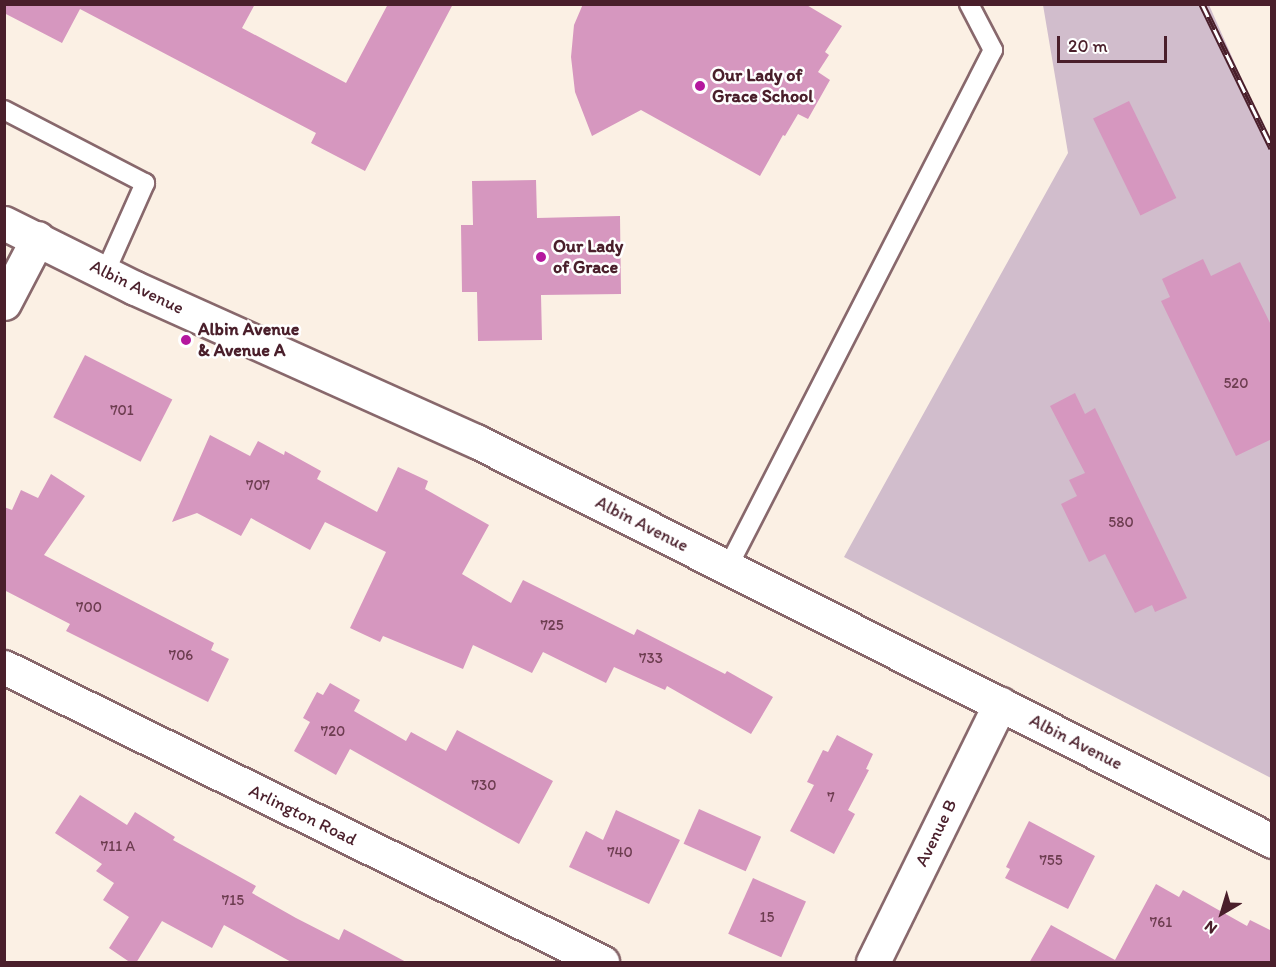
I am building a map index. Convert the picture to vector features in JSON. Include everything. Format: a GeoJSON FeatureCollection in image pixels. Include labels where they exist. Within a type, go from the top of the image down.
{"type":"FeatureCollection","features":[{"type":"Feature","properties":{"kind":"street","name":"Albin Avenue"},"geometry":{"type":"LineString","coordinates":[[4,223],[105,273],[476,441],[1272,841]]}},
{"type":"Feature","properties":{"kind":"street"},"geometry":{"type":"LineString","coordinates":[[4,303],[38,238]]}},
{"type":"Feature","properties":{"kind":"street","name":"Arlington Road"},"geometry":{"type":"LineString","coordinates":[[4,668],[602,963]]}},
{"type":"Feature","properties":{"kind":"street","name":"Avenue B"},"geometry":{"type":"LineString","coordinates":[[873,963],[1000,704]]}},
{"type":"Feature","properties":{"kind":"lane"},"geometry":{"type":"LineString","coordinates":[[729,567],[993,50],[969,4]]}},
{"type":"Feature","properties":{"kind":"lane"},"geometry":{"type":"LineString","coordinates":[[4,110],[145,183],[127,229],[105,273]]}},
{"type":"Feature","properties":{"kind":"shaded area"},"geometry":{"type":"Polygon","coordinates":[[[1043,5],[1209,5],[1271,145],[1271,778],[844,557],[1068,153],[1043,5]]]}},
{"type":"Feature","properties":{"kind":"building"},"geometry":{"type":"Polygon","coordinates":[[[4,4],[255,4],[242,28],[346,83],[388,4],[453,4],[365,171],[311,143],[316,133],[80,9],[62,43],[4,13],[4,4]]]}},
{"type":"Feature","properties":{"kind":"building","name":"Our Lady of Grace School"},"geometry":{"type":"Polygon","coordinates":[[[583,4],[805,4],[842,26],[825,52],[829,55],[818,72],[830,80],[808,119],[798,114],[785,136],[783,135],[760,176],[641,110],[592,136],[575,92],[571,57],[574,25],[583,4]]]}},
{"type":"Feature","properties":{"kind":"building"},"geometry":{"type":"Polygon","coordinates":[[[1129,101],[1176,198],[1140,216],[1093,119],[1129,101]]]}},
{"type":"Feature","properties":{"kind":"building","name":"Our Lady of Grace"},"geometry":{"type":"Polygon","coordinates":[[[536,180],[537,218],[620,216],[621,294],[541,295],[542,340],[478,341],[477,292],[462,292],[461,225],[473,225],[472,181],[536,180]]]}},
{"type":"Feature","properties":{"kind":"building"},"geometry":{"type":"Polygon","coordinates":[[[1203,259],[1211,276],[1240,262],[1272,327],[1272,439],[1236,456],[1161,301],[1170,297],[1162,279],[1203,259]]]}},
{"type":"Feature","properties":{"kind":"building"},"geometry":{"type":"Polygon","coordinates":[[[85,355],[172,399],[141,462],[53,417],[85,355]]]}},
{"type":"Feature","properties":{"kind":"building"},"geometry":{"type":"Polygon","coordinates":[[[1075,393],[1085,414],[1095,408],[1187,598],[1155,612],[1152,605],[1135,613],[1105,554],[1089,562],[1061,504],[1077,496],[1069,480],[1085,473],[1050,406],[1075,393]]]}},
{"type":"Feature","properties":{"kind":"building"},"geometry":{"type":"Polygon","coordinates":[[[210,435],[250,456],[258,441],[284,455],[285,451],[321,471],[317,479],[377,512],[398,467],[428,481],[425,489],[489,525],[462,574],[511,603],[523,580],[634,635],[637,629],[725,674],[727,671],[773,697],[751,734],[667,686],[665,690],[614,667],[606,683],[543,652],[532,673],[473,645],[463,669],[383,636],[380,642],[350,628],[386,552],[325,522],[310,550],[251,518],[241,536],[197,513],[172,522],[210,435]]]}},
{"type":"Feature","properties":{"kind":"building"},"geometry":{"type":"Polygon","coordinates":[[[51,474],[85,496],[44,555],[214,643],[211,650],[229,659],[208,702],[66,631],[70,624],[4,590],[4,507],[12,510],[21,490],[38,498],[51,474]]]}},
{"type":"Feature","properties":{"kind":"building"},"geometry":{"type":"Polygon","coordinates":[[[330,683],[360,700],[354,711],[406,741],[411,732],[446,751],[457,730],[553,781],[519,844],[350,749],[336,775],[294,751],[310,722],[303,718],[317,692],[323,695],[330,683]]]}},
{"type":"Feature","properties":{"kind":"building"},"geometry":{"type":"Polygon","coordinates":[[[837,735],[873,754],[866,769],[869,770],[848,810],[855,814],[834,854],[790,831],[814,785],[807,782],[823,750],[828,752],[837,735]]]}},
{"type":"Feature","properties":{"kind":"building"},"geometry":{"type":"Polygon","coordinates":[[[80,795],[127,825],[135,812],[175,837],[173,840],[256,886],[252,893],[296,918],[339,940],[344,929],[408,963],[293,963],[224,925],[212,948],[162,921],[136,963],[131,963],[109,948],[129,917],[103,900],[114,883],[96,871],[102,864],[55,833],[80,795]]]}},
{"type":"Feature","properties":{"kind":"building"},"geometry":{"type":"Polygon","coordinates":[[[699,809],[761,837],[746,871],[684,844],[699,809]]]}},
{"type":"Feature","properties":{"kind":"building"},"geometry":{"type":"Polygon","coordinates":[[[616,810],[680,840],[649,904],[569,867],[586,831],[603,840],[616,810]]]}},
{"type":"Feature","properties":{"kind":"building"},"geometry":{"type":"Polygon","coordinates":[[[1029,821],[1095,856],[1068,909],[1005,878],[1010,869],[1006,867],[1029,821]]]}},
{"type":"Feature","properties":{"kind":"building"},"geometry":{"type":"Polygon","coordinates":[[[753,878],[806,902],[781,957],[728,934],[753,878]]]}},
{"type":"Feature","properties":{"kind":"building"},"geometry":{"type":"Polygon","coordinates":[[[1156,884],[1179,897],[1183,890],[1247,926],[1250,920],[1272,931],[1272,963],[1029,963],[1051,925],[1115,960],[1156,884]]]}},
{"type":"Feature","properties":{"kind":"railway"},"geometry":{"type":"LineString","coordinates":[[1202,4],[1272,148]]}},
{"type":"Feature","properties":{"kind":"place","name":"Our Lady of Grace School"},"geometry":{"type":"Point","coordinates":[700,86]}},
{"type":"Feature","properties":{"kind":"place","name":"Our Lady of Grace"},"geometry":{"type":"Point","coordinates":[541,257]}},
{"type":"Feature","properties":{"kind":"place","name":"Albin Avenue & Avenue A"},"geometry":{"type":"Point","coordinates":[186,340]}}]}
